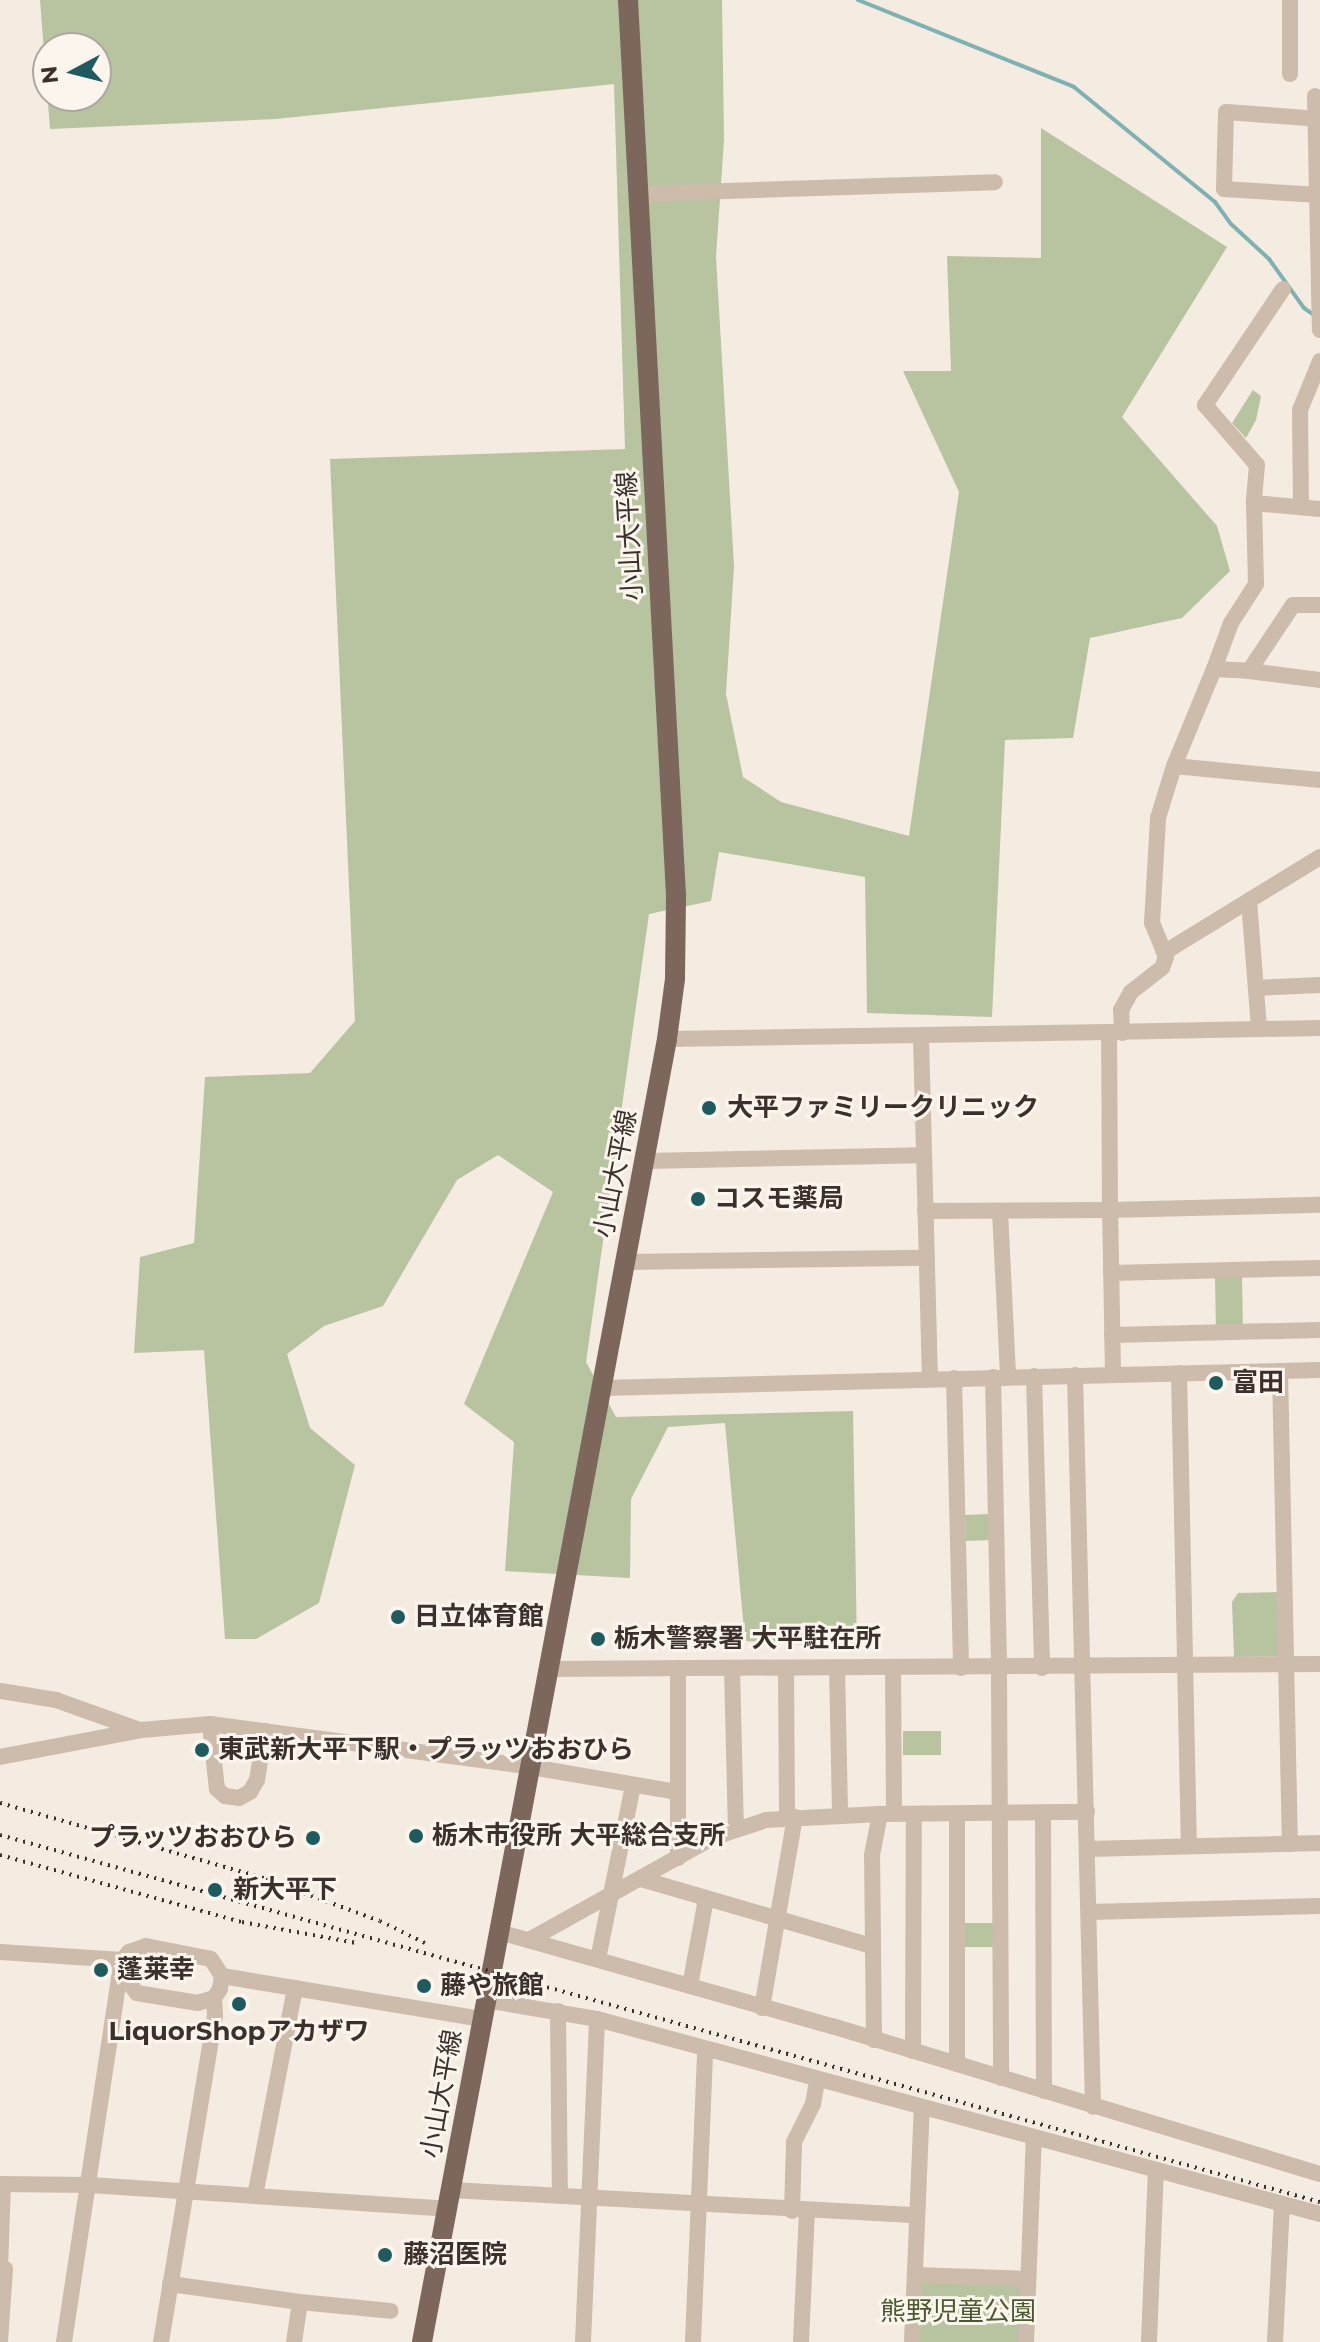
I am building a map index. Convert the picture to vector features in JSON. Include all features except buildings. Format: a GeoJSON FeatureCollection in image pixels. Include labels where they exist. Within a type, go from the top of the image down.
{"type":"FeatureCollection","features":[{"type":"Feature","properties":{"kind":"main road","name":"小山大平線"},"geometry":{"type":"LineString","coordinates":[[422,2342],[645,1161],[675,979],[676,895],[628,0]]}},
{"type":"Feature","properties":{"kind":"street"},"geometry":{"type":"LineString","coordinates":[[1290,0],[1290,74]]}},
{"type":"Feature","properties":{"kind":"street"},"geometry":{"type":"LineString","coordinates":[[1315,96],[1320,330]]}},
{"type":"Feature","properties":{"kind":"street"},"geometry":{"type":"LineString","coordinates":[[1317,119],[1226,112],[1224,189],[1318,195]]}},
{"type":"Feature","properties":{"kind":"street"},"geometry":{"type":"LineString","coordinates":[[637,194],[995,182]]}},
{"type":"Feature","properties":{"kind":"street"},"geometry":{"type":"LineString","coordinates":[[1113,1375],[1110,1210],[1115,1032],[1121,1010],[1131,992],[1162,968],[1165,952],[1152,923],[1158,818],[1174,766],[1231,623],[1256,584],[1254,503],[1257,465],[1205,405],[1283,289]]}},
{"type":"Feature","properties":{"kind":"street"},"geometry":{"type":"LineString","coordinates":[[1301,507],[1300,410],[1320,361]]}},
{"type":"Feature","properties":{"kind":"street"},"geometry":{"type":"LineString","coordinates":[[1254,503],[1320,509]]}},
{"type":"Feature","properties":{"kind":"street"},"geometry":{"type":"LineString","coordinates":[[1249,671],[1293,605],[1320,605]]}},
{"type":"Feature","properties":{"kind":"street"},"geometry":{"type":"LineString","coordinates":[[1214,669],[1320,680]]}},
{"type":"Feature","properties":{"kind":"street"},"geometry":{"type":"LineString","coordinates":[[1174,766],[1320,780]]}},
{"type":"Feature","properties":{"kind":"street"},"geometry":{"type":"LineString","coordinates":[[1165,952],[1320,857]]}},
{"type":"Feature","properties":{"kind":"street"},"geometry":{"type":"LineString","coordinates":[[1249,901],[1259,1029]]}},
{"type":"Feature","properties":{"kind":"street"},"geometry":{"type":"LineString","coordinates":[[1256,988],[1320,985]]}},
{"type":"Feature","properties":{"kind":"street"},"geometry":{"type":"LineString","coordinates":[[667,1039],[1320,1028]]}},
{"type":"Feature","properties":{"kind":"street"},"geometry":{"type":"LineString","coordinates":[[921,1037],[930,1379]]}},
{"type":"Feature","properties":{"kind":"street"},"geometry":{"type":"LineString","coordinates":[[645,1161],[923,1155]]}},
{"type":"Feature","properties":{"kind":"street"},"geometry":{"type":"LineString","coordinates":[[925,1211],[1320,1205]]}},
{"type":"Feature","properties":{"kind":"street"},"geometry":{"type":"LineString","coordinates":[[1000,1211],[1001,2078]]}},
{"type":"Feature","properties":{"kind":"street"},"geometry":{"type":"LineString","coordinates":[[625,1262],[927,1258]]}},
{"type":"Feature","properties":{"kind":"street"},"geometry":{"type":"LineString","coordinates":[[1111,1273],[1320,1268]]}},
{"type":"Feature","properties":{"kind":"street"},"geometry":{"type":"LineString","coordinates":[[1112,1335],[1320,1330]]}},
{"type":"Feature","properties":{"kind":"street"},"geometry":{"type":"LineString","coordinates":[[602,1388],[1320,1370]]}},
{"type":"Feature","properties":{"kind":"street"},"geometry":{"type":"LineString","coordinates":[[1280,1371],[1290,1844]]}},
{"type":"Feature","properties":{"kind":"street"},"geometry":{"type":"LineString","coordinates":[[1179,1373],[1189,1846]]}},
{"type":"Feature","properties":{"kind":"street"},"geometry":{"type":"LineString","coordinates":[[1075,1375],[1093,2107]]}},
{"type":"Feature","properties":{"kind":"street"},"geometry":{"type":"LineString","coordinates":[[1034,1376],[1042,1668]]}},
{"type":"Feature","properties":{"kind":"street"},"geometry":{"type":"LineString","coordinates":[[954,1378],[961,1668]]}},
{"type":"Feature","properties":{"kind":"street"},"geometry":{"type":"LineString","coordinates":[[550,1669],[1320,1664]]}},
{"type":"Feature","properties":{"kind":"street"},"geometry":{"type":"LineString","coordinates":[[678,1668],[678,1858]]}},
{"type":"Feature","properties":{"kind":"street"},"geometry":{"type":"LineString","coordinates":[[732,1668],[736,1828]]}},
{"type":"Feature","properties":{"kind":"street"},"geometry":{"type":"LineString","coordinates":[[762,2008],[778,1921],[791,1818],[786,1668]]}},
{"type":"Feature","properties":{"kind":"street"},"geometry":{"type":"LineString","coordinates":[[837,1668],[840,1815]]}},
{"type":"Feature","properties":{"kind":"street"},"geometry":{"type":"LineString","coordinates":[[874,2040],[872,1855],[887,1814],[893,1668]]}},
{"type":"Feature","properties":{"kind":"street"},"geometry":{"type":"LineString","coordinates":[[0,1691],[56,1700],[142,1730]]}},
{"type":"Feature","properties":{"kind":"street"},"geometry":{"type":"LineString","coordinates":[[0,1757],[142,1730],[210,1724],[531,1767],[678,1792]]}},
{"type":"Feature","properties":{"kind":"street"},"geometry":{"type":"LineString","coordinates":[[210,1724],[217,1789],[225,1796],[239,1798],[250,1792],[257,1780],[265,1731]]}},
{"type":"Feature","properties":{"kind":"street"},"geometry":{"type":"LineString","coordinates":[[598,1959],[633,1785]]}},
{"type":"Feature","properties":{"kind":"street"},"geometry":{"type":"LineString","coordinates":[[529,1940],[736,1828],[791,1818],[840,1815],[1087,1812]]}},
{"type":"Feature","properties":{"kind":"street"},"geometry":{"type":"LineString","coordinates":[[1043,1813],[1044,2091]]}},
{"type":"Feature","properties":{"kind":"street"},"geometry":{"type":"LineString","coordinates":[[913,2051],[914,1814]]}},
{"type":"Feature","properties":{"kind":"street"},"geometry":{"type":"LineString","coordinates":[[957,1814],[957,2064]]}},
{"type":"Feature","properties":{"kind":"street"},"geometry":{"type":"LineString","coordinates":[[1088,1849],[1320,1843]]}},
{"type":"Feature","properties":{"kind":"street"},"geometry":{"type":"LineString","coordinates":[[641,1879],[872,1946]]}},
{"type":"Feature","properties":{"kind":"street"},"geometry":{"type":"LineString","coordinates":[[690,1986],[706,1899]]}},
{"type":"Feature","properties":{"kind":"street"},"geometry":{"type":"LineString","coordinates":[[1090,1912],[1320,1906]]}},
{"type":"Feature","properties":{"kind":"street"},"geometry":{"type":"LineString","coordinates":[[499,1932],[913,2051],[1320,2174]]}},
{"type":"Feature","properties":{"kind":"street"},"geometry":{"type":"LineString","coordinates":[[64,2342],[121,1966],[129,1952],[146,1946],[211,1959],[222,1976],[220,1989],[214,1998],[215,2016],[161,2342]]}},
{"type":"Feature","properties":{"kind":"street"},"geometry":{"type":"LineString","coordinates":[[0,1952],[121,1966]]}},
{"type":"Feature","properties":{"kind":"street"},"geometry":{"type":"LineString","coordinates":[[121,1966],[137,1993]]}},
{"type":"Feature","properties":{"kind":"street"},"geometry":{"type":"LineString","coordinates":[[222,1976],[295,1988],[484,2010],[558,2011],[597,2019],[705,2051],[1320,2214]]}},
{"type":"Feature","properties":{"kind":"street"},"geometry":{"type":"LineString","coordinates":[[255,2196],[295,1988]]}},
{"type":"Feature","properties":{"kind":"street"},"geometry":{"type":"LineString","coordinates":[[116,2006],[137,1993],[198,2003],[214,1998]]}},
{"type":"Feature","properties":{"kind":"street"},"geometry":{"type":"LineString","coordinates":[[558,2011],[560,2196]]}},
{"type":"Feature","properties":{"kind":"street"},"geometry":{"type":"LineString","coordinates":[[583,2342],[597,2019]]}},
{"type":"Feature","properties":{"kind":"street"},"geometry":{"type":"LineString","coordinates":[[693,2342],[705,2051]]}},
{"type":"Feature","properties":{"kind":"street"},"geometry":{"type":"LineString","coordinates":[[801,2342],[799,2211],[794,2142],[813,2104],[817,2081]]}},
{"type":"Feature","properties":{"kind":"street"},"geometry":{"type":"LineString","coordinates":[[912,2342],[922,2107]]}},
{"type":"Feature","properties":{"kind":"street"},"geometry":{"type":"LineString","coordinates":[[1026,2342],[1034,2137]]}},
{"type":"Feature","properties":{"kind":"street"},"geometry":{"type":"LineString","coordinates":[[1149,2342],[1156,2170]]}},
{"type":"Feature","properties":{"kind":"street"},"geometry":{"type":"LineString","coordinates":[[0,2341],[5,2269],[0,2269],[2,2184],[90,2185],[255,2196],[449,2200],[590,2197],[799,2211],[916,2215]]}},
{"type":"Feature","properties":{"kind":"street"},"geometry":{"type":"LineString","coordinates":[[1275,2342],[1282,2204]]}},
{"type":"Feature","properties":{"kind":"street"},"geometry":{"type":"LineString","coordinates":[[915,2275],[1028,2279]]}},
{"type":"Feature","properties":{"kind":"street"},"geometry":{"type":"LineString","coordinates":[[170,2284],[391,2311]]}},
{"type":"Feature","properties":{"kind":"street"},"geometry":{"type":"LineString","coordinates":[[294,2342],[300,2302]]}},
{"type":"Feature","properties":{"kind":"green space"},"geometry":{"type":"Polygon","coordinates":[[[40,0],[722,0],[724,140],[716,257],[734,566],[726,694],[743,777],[781,802],[909,836],[959,492],[903,371],[951,371],[947,256],[1041,258],[1041,128],[1227,247],[1122,417],[1217,526],[1230,571],[1182,618],[1090,638],[1073,738],[1005,740],[992,1017],[867,1013],[865,877],[719,852],[711,901],[649,914],[586,1362],[616,1417],[853,1411],[857,1648],[745,1641],[725,1423],[668,1427],[631,1499],[630,1578],[505,1571],[514,1442],[464,1404],[553,1192],[498,1155],[457,1180],[383,1306],[324,1326],[287,1354],[310,1428],[355,1465],[319,1603],[256,1639],[225,1639],[204,1350],[134,1353],[140,1257],[194,1243],[205,1077],[310,1073],[355,1021],[330,459],[625,449],[614,84],[276,119],[50,129],[49,112],[112,112],[112,32],[42,32],[40,0]]]}},
{"type":"Feature","properties":{"kind":"green space"},"geometry":{"type":"Polygon","coordinates":[[[1253,390],[1261,396],[1256,420],[1246,438],[1232,423],[1253,390]]]}},
{"type":"Feature","properties":{"kind":"green space"},"geometry":{"type":"Polygon","coordinates":[[[1215,1275],[1242,1275],[1243,1325],[1216,1325],[1215,1275]]]}},
{"type":"Feature","properties":{"kind":"green space"},"geometry":{"type":"Polygon","coordinates":[[[991,1514],[992,1540],[966,1541],[965,1515],[991,1514]]]}},
{"type":"Feature","properties":{"kind":"green space"},"geometry":{"type":"Polygon","coordinates":[[[1280,1592],[1282,1652],[1278,1656],[1234,1657],[1232,1602],[1238,1593],[1280,1592]]]}},
{"type":"Feature","properties":{"kind":"green space"},"geometry":{"type":"Polygon","coordinates":[[[903,1731],[941,1731],[941,1755],[903,1755],[903,1731]]]}},
{"type":"Feature","properties":{"kind":"green space"},"geometry":{"type":"Polygon","coordinates":[[[962,1923],[995,1923],[995,1947],[962,1947],[962,1923]]]}},
{"type":"Feature","properties":{"kind":"green space","name":"熊野児童公園"},"geometry":{"type":"Polygon","coordinates":[[[921,2281],[1021,2284],[1019,2342],[919,2342],[921,2281]]]}},
{"type":"Feature","properties":{"kind":"waterway"},"geometry":{"type":"LineString","coordinates":[[858,0],[1074,87],[1215,202],[1231,224],[1269,259],[1304,308],[1314,315]]}},
{"type":"Feature","properties":{"kind":"railway"},"geometry":{"type":"LineString","coordinates":[[0,1803],[266,1879],[380,1921],[425,1943]]}},
{"type":"Feature","properties":{"kind":"railway"},"geometry":{"type":"LineString","coordinates":[[0,1835],[1320,2202]]}},
{"type":"Feature","properties":{"kind":"railway"},"geometry":{"type":"LineString","coordinates":[[0,1855],[242,1922],[356,1943]]}},
{"type":"Feature","properties":{"kind":"place","name":"大平ファミリークリニック"},"geometry":{"type":"Point","coordinates":[709,1108]}},
{"type":"Feature","properties":{"kind":"place","name":"コスモ薬局"},"geometry":{"type":"Point","coordinates":[698,1199]}},
{"type":"Feature","properties":{"kind":"place","name":"富田"},"geometry":{"type":"Point","coordinates":[1216,1383]}},
{"type":"Feature","properties":{"kind":"place","name":"日立体育館"},"geometry":{"type":"Point","coordinates":[398,1617]}},
{"type":"Feature","properties":{"kind":"place","name":"栃木警察署 大平駐在所"},"geometry":{"type":"Point","coordinates":[598,1639]}},
{"type":"Feature","properties":{"kind":"place","name":"東武新大平下駅・プラッツおおひら"},"geometry":{"type":"Point","coordinates":[202,1750]}},
{"type":"Feature","properties":{"kind":"place","name":"栃木市役所 大平総合支所"},"geometry":{"type":"Point","coordinates":[416,1836]}},
{"type":"Feature","properties":{"kind":"place","name":"プラッツおおひら"},"geometry":{"type":"Point","coordinates":[313,1838]}},
{"type":"Feature","properties":{"kind":"place","name":"新大平下"},"geometry":{"type":"Point","coordinates":[215,1890]}},
{"type":"Feature","properties":{"kind":"place","name":"蓬莱幸"},"geometry":{"type":"Point","coordinates":[101,1970]}},
{"type":"Feature","properties":{"kind":"place","name":"藤や旅館"},"geometry":{"type":"Point","coordinates":[424,1986]}},
{"type":"Feature","properties":{"kind":"place","name":"LiquorShopアカザワ"},"geometry":{"type":"Point","coordinates":[239,2004]}},
{"type":"Feature","properties":{"kind":"place","name":"藤沼医院"},"geometry":{"type":"Point","coordinates":[385,2255]}}]}
